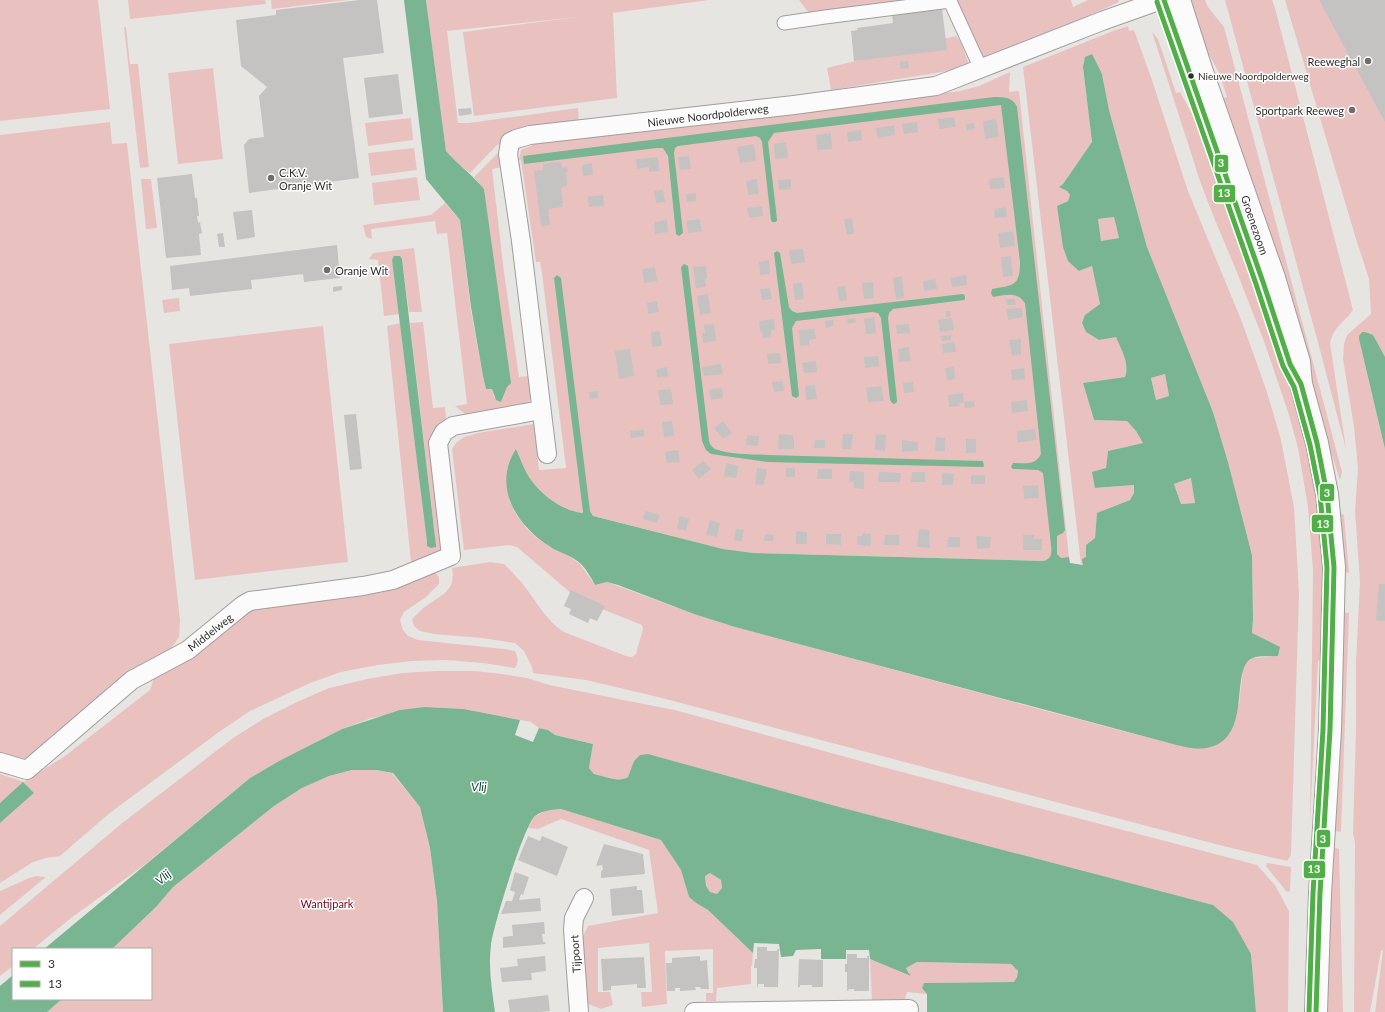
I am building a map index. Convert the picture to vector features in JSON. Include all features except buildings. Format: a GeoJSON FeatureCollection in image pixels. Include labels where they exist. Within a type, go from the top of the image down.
{"type":"FeatureCollection","features":[{"type":"Feature","properties":{"kind":"street","name":"Nieuwe Noordpolderweg"},"geometry":{"type":"LineString","coordinates":[[547,454],[521,241],[508,154],[510,142],[530,135],[794,105],[936,86],[1109,18],[1162,0]]}},
{"type":"Feature","properties":{"kind":"street","name":"Groenezoom"},"geometry":{"type":"LineString","coordinates":[[1162,0],[1263,282],[1290,364],[1301,384]]}},
{"type":"Feature","properties":{"kind":"street","name":"Groenezoom"},"geometry":{"type":"LineString","coordinates":[[1179,0],[1202,72],[1274,278],[1299,362],[1301,384],[1317,443],[1327,494],[1334,567],[1330,730],[1320,880],[1316,1012]]}},
{"type":"Feature","properties":{"kind":"street"},"geometry":{"type":"LineString","coordinates":[[784,23],[950,1],[981,69]]}},
{"type":"Feature","properties":{"kind":"street","name":"Middelweg"},"geometry":{"type":"LineString","coordinates":[[0,762],[27,770],[132,680],[188,650],[243,605],[250,601],[363,586],[394,580],[451,556],[438,444],[444,432],[452,426],[541,410]]}},
{"type":"Feature","properties":{"kind":"street","name":"Tijpoort"},"geometry":{"type":"LineString","coordinates":[[579,1012],[573,930],[574,918],[584,898]]}},
{"type":"Feature","properties":{"kind":"street"},"geometry":{"type":"LineString","coordinates":[[694,1012],[909,1009]]}},
{"type":"Feature","properties":{"kind":"green space"},"geometry":{"type":"Polygon","coordinates":[[[0,0],[98,0],[110,109],[0,121],[0,0]]]}},
{"type":"Feature","properties":{"kind":"green space"},"geometry":{"type":"Polygon","coordinates":[[[128,0],[265,0],[266,4],[130,19],[128,0]]]}},
{"type":"Feature","properties":{"kind":"green space"},"geometry":{"type":"Polygon","coordinates":[[[271,0],[348,0],[272,9],[271,0]]]}},
{"type":"Feature","properties":{"kind":"green space"},"geometry":{"type":"Polygon","coordinates":[[[426,0],[709,0],[613,13],[617,98],[474,116],[463,32],[577,17],[447,31],[458,123],[469,123],[578,108],[579,122],[497,145],[470,173],[456,162],[446,151],[426,0]]]}},
{"type":"Feature","properties":{"kind":"green space"},"geometry":{"type":"Polygon","coordinates":[[[799,0],[1071,0],[1073,7],[1088,0],[1118,0],[1119,2],[1064,27],[988,66],[958,5],[809,13],[799,0]]]}},
{"type":"Feature","properties":{"kind":"green space"},"geometry":{"type":"Polygon","coordinates":[[[1184,0],[1205,0],[1208,7],[1224,27],[1342,472],[1340,480],[1228,133],[1223,98],[1227,97],[1220,75],[1202,41],[1184,0]]]}},
{"type":"Feature","properties":{"kind":"green space"},"geometry":{"type":"Polygon","coordinates":[[[1225,0],[1272,0],[1275,8],[1353,310],[1334,332],[1330,343],[1346,449],[1320,350],[1225,0]]]}},
{"type":"Feature","properties":{"kind":"green space"},"geometry":{"type":"Polygon","coordinates":[[[1285,0],[1385,0],[1385,361],[1360,334],[1359,339],[1385,449],[1385,1012],[1375,1012],[1383,950],[1381,951],[1370,1012],[1354,1012],[1355,843],[1353,833],[1356,662],[1360,582],[1355,511],[1358,468],[1354,427],[1343,359],[1344,344],[1347,335],[1371,314],[1369,279],[1285,0]]]}},
{"type":"Feature","properties":{"kind":"green space"},"geometry":{"type":"Polygon","coordinates":[[[1128,26],[1129,31],[1134,30],[1188,191],[1242,322],[1267,392],[1281,440],[1294,507],[1299,593],[1291,855],[1287,861],[1219,845],[658,697],[586,680],[533,673],[532,667],[524,651],[515,643],[482,638],[434,634],[420,631],[414,626],[412,619],[426,606],[446,592],[450,587],[453,576],[452,568],[490,562],[504,564],[523,584],[552,623],[564,632],[632,657],[636,654],[643,629],[642,625],[579,600],[517,547],[509,545],[464,550],[452,449],[456,443],[464,437],[478,433],[534,424],[539,470],[566,468],[542,273],[540,262],[536,262],[521,160],[519,160],[521,150],[535,144],[960,91],[979,86],[1010,72],[1009,92],[1019,91],[1069,557],[1043,561],[753,553],[723,549],[593,516],[590,511],[583,510],[582,513],[567,509],[552,501],[539,490],[525,471],[516,450],[510,502],[517,516],[527,529],[550,547],[569,556],[580,564],[595,585],[607,582],[694,614],[735,627],[1054,713],[1169,743],[1194,748],[1239,704],[1243,669],[1246,663],[1253,658],[1278,656],[1252,633],[1252,555],[1228,462],[1213,412],[1147,247],[1109,110],[1102,74],[1083,67],[1092,142],[1063,184],[1059,187],[1067,191],[1070,195],[1068,201],[1057,206],[1079,271],[1092,266],[1100,304],[1082,323],[1086,332],[1099,340],[1116,336],[1126,362],[1126,372],[1125,377],[1083,383],[1094,420],[1127,421],[1136,431],[1143,443],[1108,451],[1106,468],[1095,488],[1134,485],[1134,493],[1130,500],[1097,514],[1095,538],[1086,545],[1086,557],[1083,565],[1081,564],[1023,67],[1128,26]]]}},
{"type":"Feature","properties":{"kind":"green space"},"geometry":{"type":"Polygon","coordinates":[[[124,27],[126,27],[130,64],[138,64],[149,167],[140,168],[124,27]]]}},
{"type":"Feature","properties":{"kind":"green space"},"geometry":{"type":"Polygon","coordinates":[[[1152,32],[1158,39],[1176,93],[1180,92],[1199,126],[1292,382],[1307,436],[1320,506],[1325,561],[1323,657],[1318,661],[1310,822],[1313,570],[1308,507],[1298,448],[1289,415],[1265,344],[1201,184],[1152,32]]]}},
{"type":"Feature","properties":{"kind":"green space"},"geometry":{"type":"Polygon","coordinates":[[[956,36],[960,41],[969,64],[954,70],[831,90],[827,68],[956,36]]]}},
{"type":"Feature","properties":{"kind":"green space"},"geometry":{"type":"Polygon","coordinates":[[[213,68],[223,159],[178,164],[168,73],[213,68]]]}},
{"type":"Feature","properties":{"kind":"green space"},"geometry":{"type":"Polygon","coordinates":[[[411,118],[413,140],[368,146],[365,123],[411,118]]]}},
{"type":"Feature","properties":{"kind":"green space"},"geometry":{"type":"Polygon","coordinates":[[[110,122],[112,144],[127,143],[180,620],[179,637],[170,650],[17,774],[0,767],[0,135],[110,122]]]}},
{"type":"Feature","properties":{"kind":"green space"},"geometry":{"type":"Polygon","coordinates":[[[414,148],[417,170],[371,176],[368,153],[414,148]]]}},
{"type":"Feature","properties":{"kind":"green space"},"geometry":{"type":"Polygon","coordinates":[[[502,149],[502,167],[492,169],[504,272],[519,377],[530,376],[531,395],[528,403],[521,409],[465,414],[455,406],[467,404],[447,233],[437,234],[435,221],[371,229],[372,239],[366,237],[363,225],[431,215],[445,203],[460,220],[471,311],[483,376],[486,388],[492,389],[494,397],[501,402],[507,387],[484,189],[474,177],[502,149]]]}},
{"type":"Feature","properties":{"kind":"green space"},"geometry":{"type":"Polygon","coordinates":[[[417,177],[420,200],[374,205],[372,183],[417,177]]]}},
{"type":"Feature","properties":{"kind":"green space"},"geometry":{"type":"Polygon","coordinates":[[[141,179],[151,179],[157,228],[146,229],[141,179]]]}},
{"type":"Feature","properties":{"kind":"green space"},"geometry":{"type":"Polygon","coordinates":[[[1114,217],[1119,238],[1101,241],[1098,219],[1114,217]]]}},
{"type":"Feature","properties":{"kind":"green space"},"geometry":{"type":"Polygon","coordinates":[[[414,248],[422,312],[409,312],[402,259],[392,260],[399,314],[384,316],[378,260],[369,259],[373,253],[414,248]]]}},
{"type":"Feature","properties":{"kind":"green space"},"geometry":{"type":"Polygon","coordinates":[[[179,298],[180,311],[164,313],[162,300],[179,298]]]}},
{"type":"Feature","properties":{"kind":"green space"},"geometry":{"type":"Polygon","coordinates":[[[423,322],[433,408],[445,407],[446,419],[437,427],[442,553],[437,556],[411,562],[387,326],[400,323],[427,542],[436,545],[410,323],[423,322]]]}},
{"type":"Feature","properties":{"kind":"green space"},"geometry":{"type":"Polygon","coordinates":[[[323,326],[348,562],[195,580],[169,344],[323,326]]]}},
{"type":"Feature","properties":{"kind":"green space"},"geometry":{"type":"Polygon","coordinates":[[[1165,374],[1169,396],[1156,400],[1151,378],[1165,374]]]}},
{"type":"Feature","properties":{"kind":"green space"},"geometry":{"type":"Polygon","coordinates":[[[1192,478],[1195,503],[1181,504],[1174,484],[1192,478]]]}},
{"type":"Feature","properties":{"kind":"green space"},"geometry":{"type":"Polygon","coordinates":[[[1339,513],[1344,515],[1349,573],[1344,572],[1339,513]]]}},
{"type":"Feature","properties":{"kind":"green space"},"geometry":{"type":"Polygon","coordinates":[[[435,573],[439,577],[439,584],[426,597],[404,612],[400,620],[403,630],[408,636],[418,640],[515,651],[518,660],[515,668],[483,663],[446,660],[412,661],[378,665],[341,672],[310,683],[250,711],[219,732],[111,812],[60,856],[33,862],[0,883],[0,823],[34,793],[23,783],[0,803],[0,774],[24,782],[65,756],[150,690],[155,675],[244,613],[261,607],[435,573]]]}},
{"type":"Feature","properties":{"kind":"green space"},"geometry":{"type":"Polygon","coordinates":[[[1341,612],[1349,613],[1341,832],[1335,831],[1341,612]]]}},
{"type":"Feature","properties":{"kind":"green space"},"geometry":{"type":"Polygon","coordinates":[[[475,671],[502,674],[675,710],[879,766],[1257,865],[1275,885],[1289,911],[1288,1012],[1256,1012],[1251,954],[843,808],[651,755],[634,761],[628,777],[624,779],[594,774],[589,768],[593,744],[555,735],[548,730],[539,728],[531,722],[464,709],[425,707],[372,718],[342,729],[279,761],[250,778],[147,863],[71,918],[34,948],[12,948],[12,967],[0,976],[0,926],[121,824],[233,738],[263,719],[329,688],[402,673],[475,671]]]}},
{"type":"Feature","properties":{"kind":"green space","name":"Wantijpark"},"geometry":{"type":"Polygon","coordinates":[[[352,770],[376,770],[392,773],[420,807],[430,848],[437,901],[443,1012],[47,1012],[61,1000],[152,1000],[152,948],[113,948],[156,907],[173,887],[274,806],[302,788],[329,776],[352,770]]]}},
{"type":"Feature","properties":{"kind":"green space"},"geometry":{"type":"Polygon","coordinates":[[[561,809],[661,840],[681,870],[689,897],[708,910],[753,953],[751,984],[717,988],[716,1001],[706,1001],[706,993],[713,993],[713,949],[665,951],[667,1004],[642,1007],[641,992],[652,992],[649,943],[598,948],[598,992],[610,992],[613,1005],[601,1009],[588,1004],[580,942],[588,926],[658,913],[649,850],[561,819],[538,829],[528,828],[534,817],[545,811],[561,809]]]}},
{"type":"Feature","properties":{"kind":"green space"},"geometry":{"type":"Polygon","coordinates":[[[1331,847],[1339,849],[1343,1012],[1323,1012],[1331,847]]]}},
{"type":"Feature","properties":{"kind":"green space"},"geometry":{"type":"Polygon","coordinates":[[[1267,863],[1291,867],[1290,891],[1286,891],[1266,866],[1267,863]]]}},
{"type":"Feature","properties":{"kind":"green space"},"geometry":{"type":"Polygon","coordinates":[[[710,873],[721,880],[722,888],[717,894],[710,892],[706,886],[705,876],[710,873]]]}},
{"type":"Feature","properties":{"kind":"green space"},"geometry":{"type":"Polygon","coordinates":[[[36,876],[46,877],[0,915],[0,891],[36,876]]]}},
{"type":"Feature","properties":{"kind":"green space"},"geometry":{"type":"Polygon","coordinates":[[[870,959],[910,975],[906,968],[917,962],[1011,964],[1018,971],[1015,982],[924,983],[922,988],[927,994],[907,992],[904,1003],[872,1002],[870,959]]]}},
{"type":"Feature","properties":{"kind":"water"},"geometry":{"type":"Polygon","coordinates":[[[404,0],[426,0],[446,151],[484,189],[511,383],[507,387],[501,402],[496,400],[492,389],[486,389],[483,376],[471,307],[460,220],[426,179],[404,0]]]}},
{"type":"Feature","properties":{"kind":"water"},"geometry":{"type":"Polygon","coordinates":[[[1092,54],[1102,74],[1109,110],[1147,247],[1213,412],[1228,462],[1252,555],[1252,633],[1280,647],[1278,656],[1256,657],[1246,664],[1242,675],[1236,718],[1230,732],[1221,742],[1206,748],[1192,748],[1178,745],[735,627],[694,614],[618,585],[607,582],[595,585],[581,564],[570,556],[549,546],[527,527],[511,504],[507,490],[506,477],[509,463],[516,449],[527,474],[539,490],[552,501],[567,509],[583,512],[554,278],[557,275],[561,278],[590,511],[593,516],[723,549],[753,553],[1043,561],[1048,559],[1051,555],[1051,548],[1043,473],[1038,470],[1013,469],[1011,467],[1013,463],[1032,462],[1039,458],[1041,454],[1025,303],[1022,299],[1015,295],[993,297],[991,293],[992,289],[1014,283],[1019,276],[1020,270],[1001,105],[774,133],[768,142],[777,219],[775,222],[772,222],[771,220],[762,142],[760,138],[756,136],[678,146],[675,148],[674,153],[683,233],[679,236],[676,234],[668,156],[663,148],[524,164],[523,156],[1001,97],[1011,99],[1017,107],[1065,530],[1057,536],[1057,554],[1061,558],[1069,557],[1070,563],[1083,565],[1082,559],[1086,557],[1086,545],[1095,538],[1097,513],[1130,500],[1134,493],[1134,485],[1095,488],[1092,472],[1106,468],[1108,451],[1143,443],[1136,431],[1127,421],[1094,420],[1083,383],[1125,377],[1126,372],[1126,362],[1116,337],[1099,340],[1086,332],[1082,323],[1085,315],[1100,304],[1092,266],[1079,271],[1068,261],[1063,247],[1057,206],[1068,201],[1070,195],[1067,191],[1059,187],[1063,184],[1092,142],[1083,67],[1085,57],[1092,54]],[[1114,217],[1098,219],[1101,241],[1119,238],[1114,217]],[[1165,374],[1151,378],[1156,400],[1169,396],[1165,374]],[[1191,478],[1174,484],[1181,504],[1195,503],[1191,478]]]}},
{"type":"Feature","properties":{"kind":"water"},"geometry":{"type":"Polygon","coordinates":[[[777,251],[780,253],[789,307],[792,311],[797,313],[963,294],[965,299],[893,309],[889,313],[888,318],[897,400],[894,404],[890,400],[881,318],[878,313],[872,312],[796,321],[792,328],[799,396],[796,398],[792,396],[774,253],[777,251]]]}},
{"type":"Feature","properties":{"kind":"water"},"geometry":{"type":"Polygon","coordinates":[[[394,256],[400,256],[402,259],[436,545],[436,547],[431,548],[427,546],[392,260],[394,256]]]}},
{"type":"Feature","properties":{"kind":"water"},"geometry":{"type":"Polygon","coordinates":[[[684,264],[688,266],[709,441],[711,446],[715,449],[748,454],[983,461],[984,466],[767,462],[711,454],[706,450],[702,441],[681,267],[684,264]]]}},
{"type":"Feature","properties":{"kind":"water"},"geometry":{"type":"Polygon","coordinates":[[[1362,332],[1373,335],[1385,357],[1385,449],[1359,339],[1362,332]]]}},
{"type":"Feature","properties":{"kind":"water","name":"Vlij"},"geometry":{"type":"Polygon","coordinates":[[[425,707],[464,709],[520,720],[515,735],[533,742],[539,728],[548,730],[555,735],[593,744],[589,768],[594,774],[616,779],[624,779],[628,777],[634,761],[640,755],[648,754],[843,808],[1213,905],[1233,922],[1251,954],[1256,1012],[927,1012],[927,994],[922,988],[924,983],[1014,982],[1018,971],[1011,964],[917,962],[906,968],[911,976],[870,959],[869,950],[846,950],[846,959],[821,959],[821,949],[796,950],[793,956],[781,957],[779,944],[754,943],[753,953],[708,910],[689,897],[681,870],[661,840],[561,809],[544,811],[535,816],[524,837],[510,877],[497,919],[490,953],[490,970],[495,1012],[443,1012],[437,901],[430,848],[420,807],[393,773],[376,770],[352,770],[329,776],[302,788],[274,806],[173,887],[156,907],[113,948],[45,948],[250,778],[279,761],[342,729],[400,710],[425,707]],[[710,873],[705,876],[706,886],[710,892],[717,894],[722,888],[721,880],[710,873]]]}},
{"type":"Feature","properties":{"kind":"water"},"geometry":{"type":"Polygon","coordinates":[[[23,782],[34,793],[0,823],[0,803],[23,782]]]}},
{"type":"Feature","properties":{"kind":"water"},"geometry":{"type":"Polygon","coordinates":[[[12,976],[12,1000],[61,1000],[47,1012],[0,1012],[0,986],[12,976]]]}},
{"type":"Feature","properties":{"kind":"transit line","name":"3"},"geometry":{"type":"LineString","coordinates":[[1164,0],[1263,282],[1290,364],[1301,384],[1317,443],[1327,494],[1334,567],[1330,730],[1320,893],[1316,1012]]}},
{"type":"Feature","properties":{"kind":"transit line","name":"13"},"geometry":{"type":"LineString","coordinates":[[1157,2],[1256,284],[1283,366],[1294,387],[1310,445],[1320,495],[1327,567],[1323,730],[1313,893],[1309,1012]]}},
{"type":"Feature","properties":{"kind":"place","name":"Reeweghal"},"geometry":{"type":"Point","coordinates":[1368,61]}},
{"type":"Feature","properties":{"kind":"place","name":"Nieuwe Noordpolderweg"},"geometry":{"type":"Point","coordinates":[1191,76]}},
{"type":"Feature","properties":{"kind":"place","name":"Sportpark Reeweg"},"geometry":{"type":"Point","coordinates":[1352,110]}},
{"type":"Feature","properties":{"kind":"place","name":"C.K.V. Oranje Wit"},"geometry":{"type":"Point","coordinates":[271,178]}},
{"type":"Feature","properties":{"kind":"place","name":"Oranje Wit"},"geometry":{"type":"Point","coordinates":[327,270]}}]}
